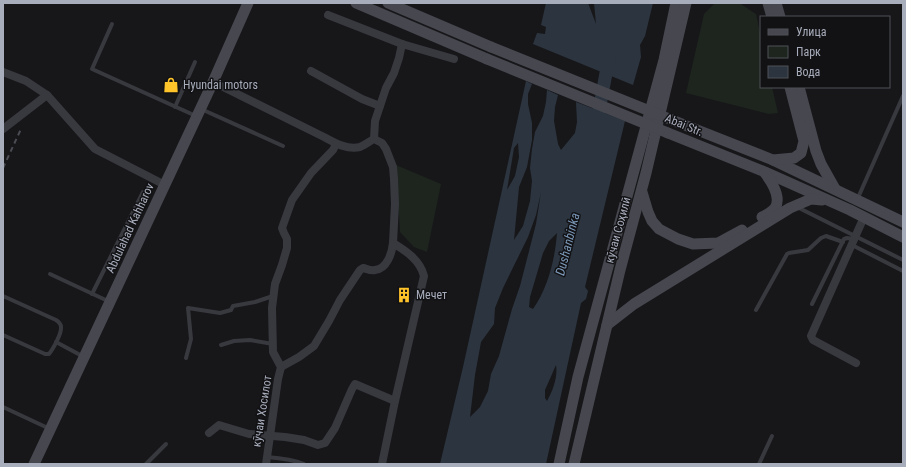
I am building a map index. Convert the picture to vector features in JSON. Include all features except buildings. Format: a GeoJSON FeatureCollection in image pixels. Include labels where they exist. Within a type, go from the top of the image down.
{"type":"FeatureCollection","features":[{"type":"Feature","properties":{"kind":"main road","name":"Abdulahad Kahharov"},"geometry":{"type":"LineString","coordinates":[[34,464],[199,113],[248,3]]}},
{"type":"Feature","properties":{"kind":"main road","name":"Abai Str."},"geometry":{"type":"LineString","coordinates":[[356,3],[487,59],[765,172],[850,210],[903,237]]}},
{"type":"Feature","properties":{"kind":"main road","name":"Abai Str."},"geometry":{"type":"LineString","coordinates":[[388,3],[491,47],[773,160],[903,222]]}},
{"type":"Feature","properties":{"kind":"main road"},"geometry":{"type":"LineString","coordinates":[[559,464],[578,377],[664,60],[676,3]]}},
{"type":"Feature","properties":{"kind":"main road","name":"кӯчаи Соҳилӣ"},"geometry":{"type":"LineString","coordinates":[[574,464],[607,325],[642,192],[686,3]]}},
{"type":"Feature","properties":{"kind":"main road"},"geometry":{"type":"LineString","coordinates":[[768,3],[772,16]]}},
{"type":"Feature","properties":{"kind":"main road"},"geometry":{"type":"LineString","coordinates":[[776,3],[780,16]]}},
{"type":"Feature","properties":{"kind":"main road"},"geometry":{"type":"LineString","coordinates":[[773,160],[794,158],[801,153],[804,141],[790,88]]}},
{"type":"Feature","properties":{"kind":"main road"},"geometry":{"type":"LineString","coordinates":[[799,88],[816,151],[835,190]]}},
{"type":"Feature","properties":{"kind":"main road"},"geometry":{"type":"LineString","coordinates":[[642,192],[652,221],[659,229],[678,240],[693,244],[718,243],[774,209],[776,204],[776,194],[773,184],[765,172]]}},
{"type":"Feature","properties":{"kind":"main road"},"geometry":{"type":"LineString","coordinates":[[607,325],[634,304],[790,208],[811,199],[827,200]]}},
{"type":"Feature","properties":{"kind":"street"},"geometry":{"type":"LineString","coordinates":[[328,15],[402,44],[454,59]]}},
{"type":"Feature","properties":{"kind":"street"},"geometry":{"type":"LineString","coordinates":[[374,139],[375,121],[386,88],[394,73],[402,44]]}},
{"type":"Feature","properties":{"kind":"street"},"geometry":{"type":"LineString","coordinates":[[311,71],[362,99],[380,106]]}},
{"type":"Feature","properties":{"kind":"street"},"geometry":{"type":"LineString","coordinates":[[3,72],[26,81],[47,95],[95,149],[165,185]]}},
{"type":"Feature","properties":{"kind":"street"},"geometry":{"type":"LineString","coordinates":[[213,82],[324,136],[336,144],[350,148],[361,147],[374,139]]}},
{"type":"Feature","properties":{"kind":"street"},"geometry":{"type":"LineString","coordinates":[[3,129],[47,95]]}},
{"type":"Feature","properties":{"kind":"street"},"geometry":{"type":"LineString","coordinates":[[281,367],[299,357],[314,346],[340,300],[360,270],[363,268],[378,270],[387,262],[393,251],[395,204],[393,167],[382,143],[374,139]]}},
{"type":"Feature","properties":{"kind":"street","name":"кӯчаи Хосилот"},"geometry":{"type":"LineString","coordinates":[[266,461],[281,367],[273,352],[272,308],[275,284],[287,248],[287,238],[282,228],[292,200],[311,173],[336,144]]}},
{"type":"Feature","properties":{"kind":"street"},"geometry":{"type":"LineString","coordinates":[[856,363],[813,340],[811,336],[864,217]]}},
{"type":"Feature","properties":{"kind":"street"},"geometry":{"type":"LineString","coordinates":[[382,464],[424,276],[422,269],[407,252],[393,243]]}},
{"type":"Feature","properties":{"kind":"street"},"geometry":{"type":"LineString","coordinates":[[209,433],[219,425],[249,434],[304,440],[318,445],[325,443],[335,428],[352,389],[356,384],[395,401]]}},
{"type":"Feature","properties":{"kind":"lane"},"geometry":{"type":"LineString","coordinates":[[112,24],[92,69],[175,107],[199,113],[283,146]]}},
{"type":"Feature","properties":{"kind":"lane"},"geometry":{"type":"LineString","coordinates":[[175,107],[195,62]]}},
{"type":"Feature","properties":{"kind":"lane"},"geometry":{"type":"LineString","coordinates":[[857,200],[903,96]]}},
{"type":"Feature","properties":{"kind":"lane"},"geometry":{"type":"LineString","coordinates":[[92,294],[143,192]]}},
{"type":"Feature","properties":{"kind":"lane"},"geometry":{"type":"LineString","coordinates":[[795,206],[854,240],[903,271]]}},
{"type":"Feature","properties":{"kind":"lane"},"geometry":{"type":"LineString","coordinates":[[756,310],[787,254],[808,250],[821,238],[826,236],[843,242]]}},
{"type":"Feature","properties":{"kind":"lane"},"geometry":{"type":"LineString","coordinates":[[812,304],[843,242],[847,238],[903,260]]}},
{"type":"Feature","properties":{"kind":"lane"},"geometry":{"type":"LineString","coordinates":[[50,274],[110,302]]}},
{"type":"Feature","properties":{"kind":"lane"},"geometry":{"type":"LineString","coordinates":[[3,296],[56,320],[60,323],[62,329],[49,354],[45,354],[3,335]]}},
{"type":"Feature","properties":{"kind":"lane"},"geometry":{"type":"LineString","coordinates":[[186,358],[191,339],[188,308],[220,313],[231,310],[233,306],[255,302],[274,296]]}},
{"type":"Feature","properties":{"kind":"lane"},"geometry":{"type":"LineString","coordinates":[[221,345],[234,341],[250,340],[273,344]]}},
{"type":"Feature","properties":{"kind":"lane"},"geometry":{"type":"LineString","coordinates":[[56,342],[84,357]]}},
{"type":"Feature","properties":{"kind":"lane"},"geometry":{"type":"LineString","coordinates":[[3,407],[50,429]]}},
{"type":"Feature","properties":{"kind":"lane"},"geometry":{"type":"LineString","coordinates":[[759,464],[772,436]]}},
{"type":"Feature","properties":{"kind":"lane"},"geometry":{"type":"LineString","coordinates":[[146,464],[166,444]]}},
{"type":"Feature","properties":{"kind":"lane"},"geometry":{"type":"LineString","coordinates":[[266,461],[280,458],[304,464]]}},
{"type":"Feature","properties":{"kind":"green space"},"geometry":{"type":"Polygon","coordinates":[[[715,3],[741,4],[756,14],[760,32],[760,88],[772,88],[778,113],[769,114],[686,93],[704,14],[715,3]]]}},
{"type":"Feature","properties":{"kind":"green space"},"geometry":{"type":"Polygon","coordinates":[[[396,165],[441,184],[427,252],[414,247],[400,232],[396,165]]]}},
{"type":"Feature","properties":{"kind":"water"},"geometry":{"type":"Polygon","coordinates":[[[546,3],[588,3],[596,24],[594,3],[653,3],[645,36],[640,45],[641,57],[633,85],[533,44],[537,33],[545,34],[546,27],[541,25],[546,3]]]}},
{"type":"Feature","properties":{"kind":"water"},"geometry":{"type":"Polygon","coordinates":[[[526,81],[532,84],[528,94],[528,104],[532,123],[532,140],[527,167],[519,187],[514,240],[523,226],[530,201],[532,181],[530,168],[532,149],[535,132],[543,116],[547,90],[558,95],[554,121],[558,144],[561,150],[575,133],[577,122],[576,102],[625,121],[585,287],[588,291],[586,299],[581,303],[546,464],[440,464],[526,81]],[[518,143],[514,148],[507,190],[515,176],[519,157],[518,143]],[[541,192],[536,215],[528,237],[495,308],[494,324],[481,342],[470,417],[480,407],[488,391],[491,374],[499,356],[520,286],[536,224],[541,192]],[[557,233],[549,241],[543,253],[530,297],[529,307],[533,309],[547,283],[555,253],[557,233]],[[556,365],[545,390],[545,398],[547,401],[554,383],[556,365]]]}},
{"type":"Feature","properties":{"kind":"waterway","name":"Dushanbinka"},"geometry":{"type":"LineString","coordinates":[[598,116],[609,57]]}},
{"type":"Feature","properties":{"kind":"railway"},"geometry":{"type":"LineString","coordinates":[[3,168],[21,129]]}},
{"type":"Feature","properties":{"kind":"place","name":"Hyundai motors"},"geometry":{"type":"Point","coordinates":[171,85]}},
{"type":"Feature","properties":{"kind":"place","name":"Мечет"},"geometry":{"type":"Point","coordinates":[404,295]}}]}
